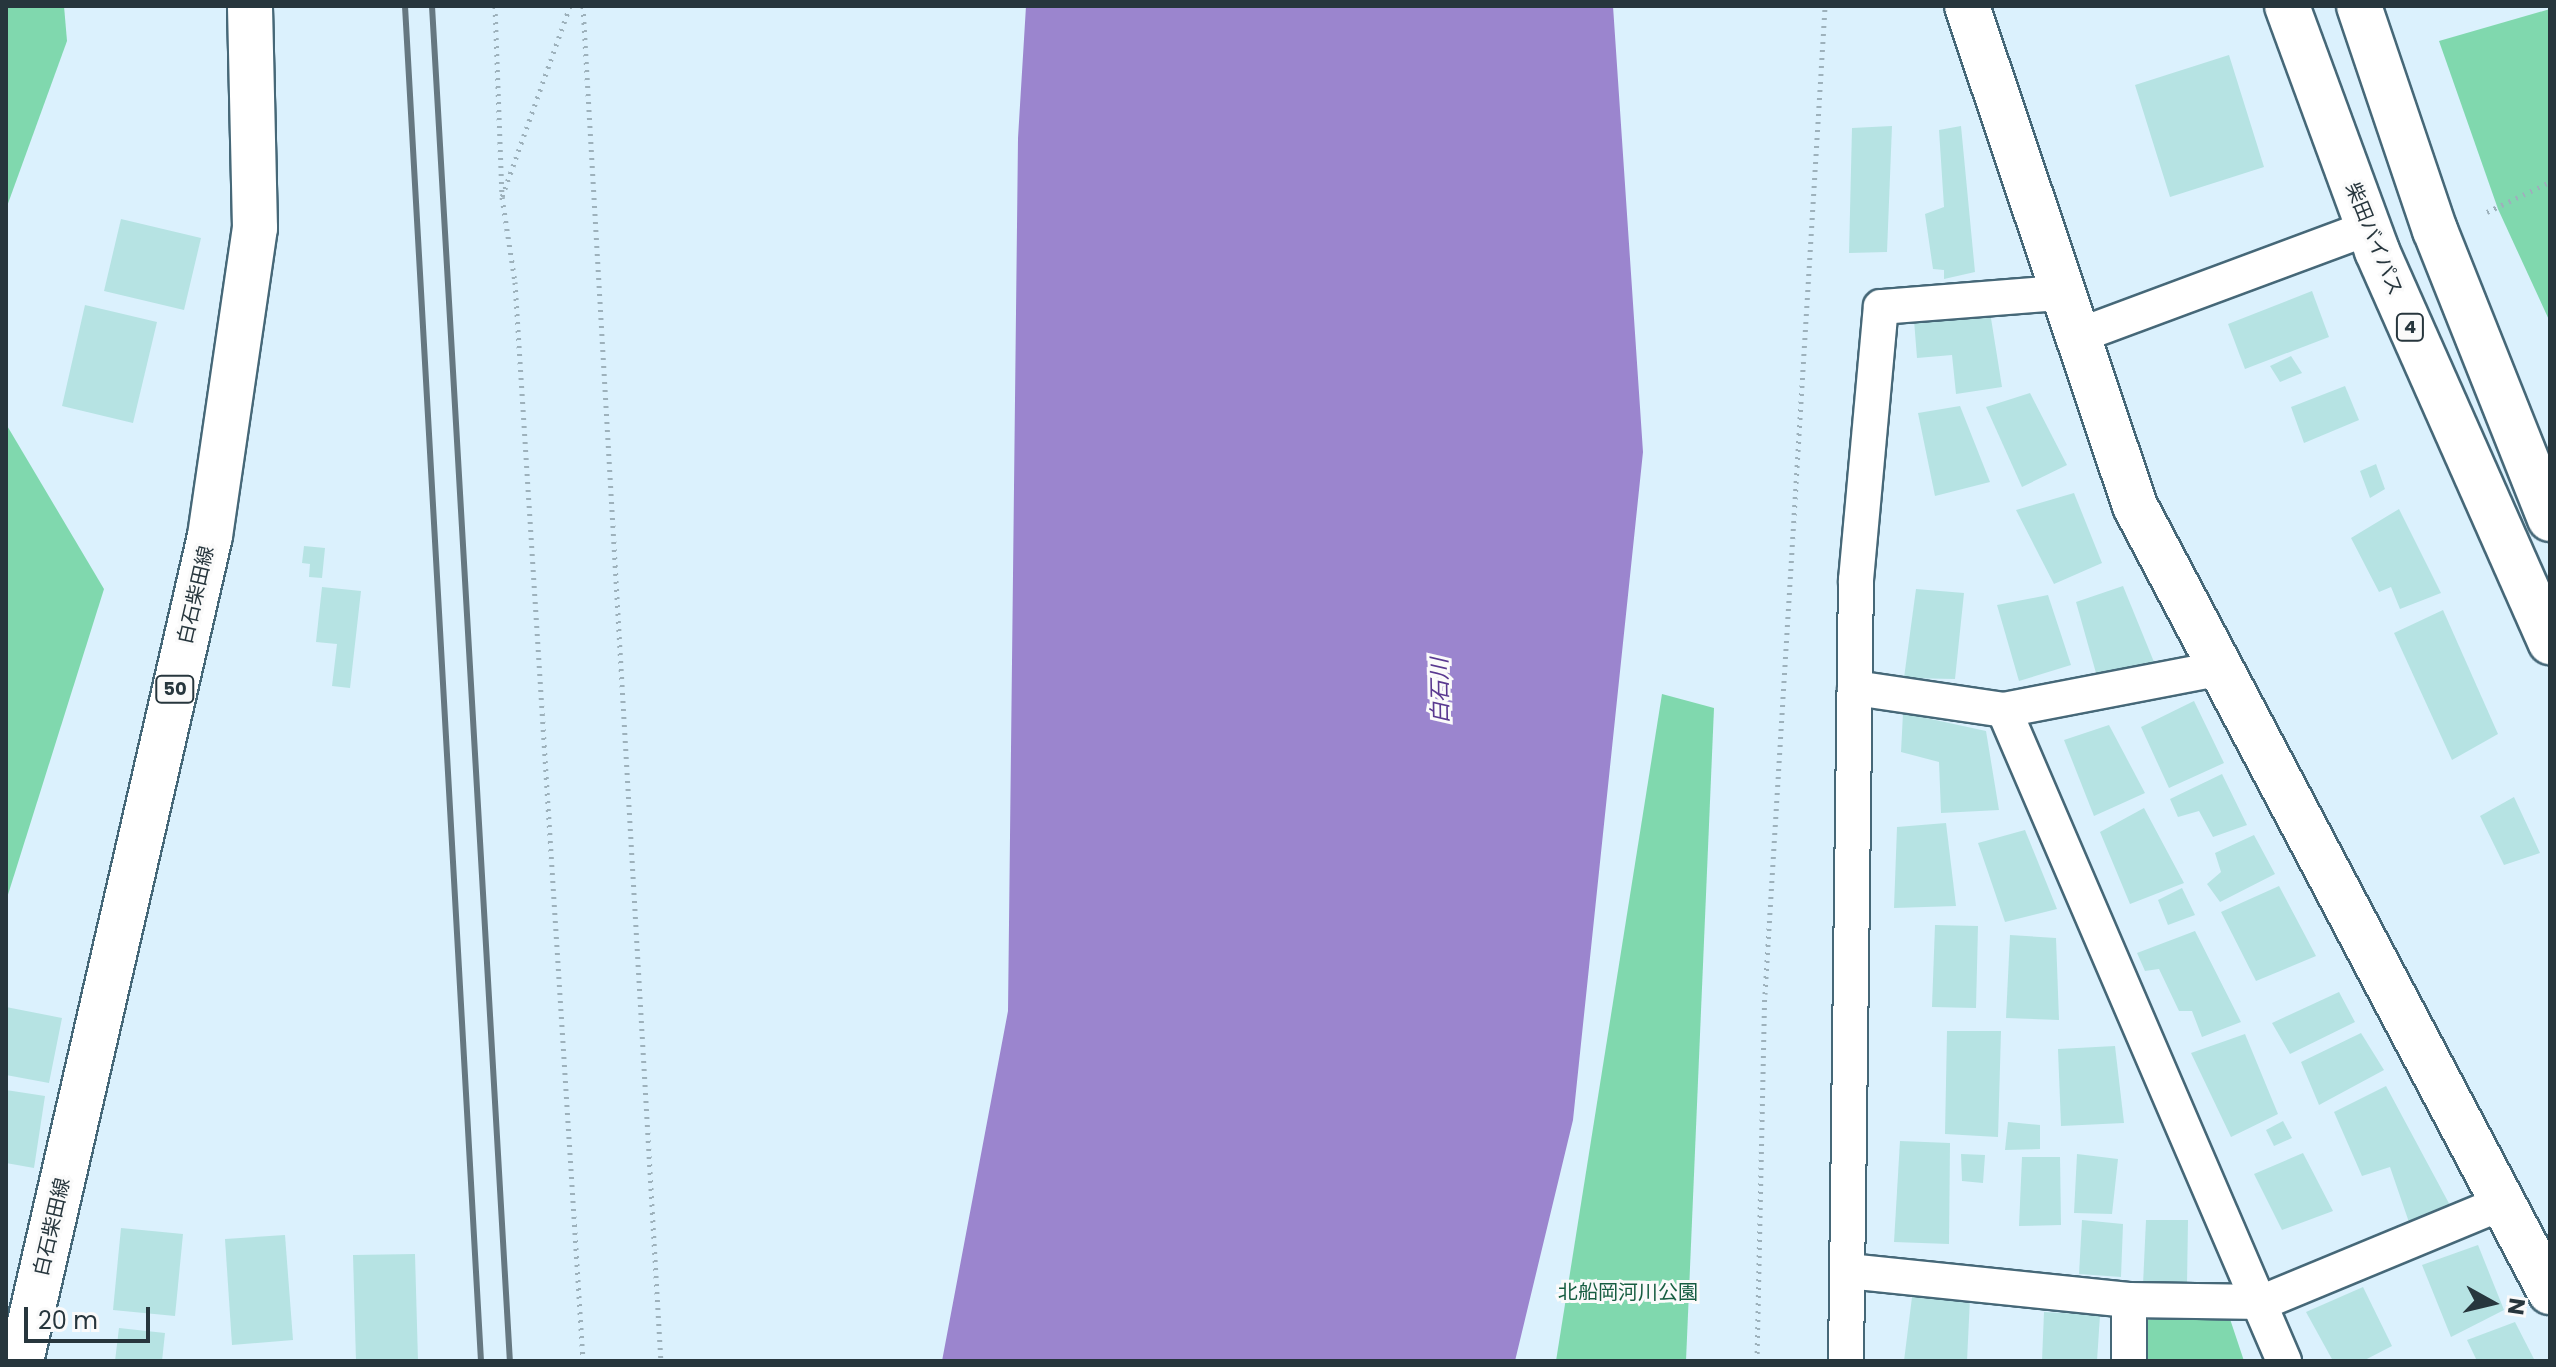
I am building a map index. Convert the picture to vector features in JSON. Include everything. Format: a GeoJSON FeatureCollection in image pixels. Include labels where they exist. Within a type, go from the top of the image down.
{"type":"FeatureCollection","features":[{"type":"Feature","properties":{"kind":"main road","name":"白石柴田線"},"geometry":{"type":"LineString","coordinates":[[21,1361],[210,536],[255,228],[250,6]]}},
{"type":"Feature","properties":{"kind":"main road"},"geometry":{"type":"LineString","coordinates":[[1967,6],[2060,293],[2135,506],[2550,1292]]}},
{"type":"Feature","properties":{"kind":"main road","name":"柴田バイパス"},"geometry":{"type":"LineString","coordinates":[[2287,6],[2368,228],[2550,642]]}},
{"type":"Feature","properties":{"kind":"main road"},"geometry":{"type":"LineString","coordinates":[[2368,8],[2446,259],[2550,519]]}},
{"type":"Feature","properties":{"kind":"street"},"geometry":{"type":"LineString","coordinates":[[2075,337],[2368,228]]}},
{"type":"Feature","properties":{"kind":"street"},"geometry":{"type":"LineString","coordinates":[[1846,1361],[1856,580],[1881,307],[2060,293]]}},
{"type":"Feature","properties":{"kind":"street"},"geometry":{"type":"LineString","coordinates":[[1855,688],[2004,710],[2222,668]]}},
{"type":"Feature","properties":{"kind":"street"},"geometry":{"type":"LineString","coordinates":[[2004,710],[2151,1061],[2263,1302],[2284,1361]]}},
{"type":"Feature","properties":{"kind":"street"},"geometry":{"type":"LineString","coordinates":[[1848,1271],[2129,1300],[2263,1302],[2502,1203]]}},
{"type":"Feature","properties":{"kind":"street"},"geometry":{"type":"LineString","coordinates":[[2129,1300],[2129,1361]]}},
{"type":"Feature","properties":{"kind":"path"},"geometry":{"type":"LineString","coordinates":[[495,6],[502,197],[515,282],[583,1361]]}},
{"type":"Feature","properties":{"kind":"path"},"geometry":{"type":"LineString","coordinates":[[502,197],[570,6]]}},
{"type":"Feature","properties":{"kind":"path"},"geometry":{"type":"LineString","coordinates":[[583,6],[661,1361]]}},
{"type":"Feature","properties":{"kind":"path"},"geometry":{"type":"LineString","coordinates":[[1757,1361],[1765,994],[1825,6]]}},
{"type":"Feature","properties":{"kind":"path"},"geometry":{"type":"LineString","coordinates":[[2487,212],[2550,182]]}},
{"type":"Feature","properties":{"kind":"green space"},"geometry":{"type":"Polygon","coordinates":[[[6,6],[64,6],[67,41],[6,209],[6,6]]]}},
{"type":"Feature","properties":{"kind":"green space"},"geometry":{"type":"Polygon","coordinates":[[[2550,9],[2550,322],[2498,209],[2439,41],[2550,9]]]}},
{"type":"Feature","properties":{"kind":"green space"},"geometry":{"type":"Polygon","coordinates":[[[6,424],[104,589],[6,901],[6,424]]]}},
{"type":"Feature","properties":{"kind":"green space","name":"北船岡河川公園"},"geometry":{"type":"Polygon","coordinates":[[[1662,694],[1714,708],[1686,1361],[1556,1361],[1662,694]]]}},
{"type":"Feature","properties":{"kind":"green space"},"geometry":{"type":"Polygon","coordinates":[[[2229,1316],[2244,1361],[2140,1361],[2141,1320],[2229,1316]]]}},
{"type":"Feature","properties":{"kind":"water","name":"白石川"},"geometry":{"type":"Polygon","coordinates":[[[1026,6],[1613,6],[1643,452],[1573,1120],[1515,1361],[942,1361],[1008,1011],[1018,138],[1026,6]]]}},
{"type":"Feature","properties":{"kind":"building"},"geometry":{"type":"Polygon","coordinates":[[[2229,55],[2264,167],[2170,197],[2135,85],[2229,55]]]}},
{"type":"Feature","properties":{"kind":"building"},"geometry":{"type":"Polygon","coordinates":[[[1892,126],[1887,252],[1849,253],[1852,128],[1892,126]]]}},
{"type":"Feature","properties":{"kind":"building"},"geometry":{"type":"Polygon","coordinates":[[[1961,126],[1975,272],[1944,279],[1944,270],[1933,269],[1925,214],[1944,207],[1939,130],[1961,126]]]}},
{"type":"Feature","properties":{"kind":"building"},"geometry":{"type":"Polygon","coordinates":[[[121,219],[201,238],[184,310],[104,291],[121,219]]]}},
{"type":"Feature","properties":{"kind":"building"},"geometry":{"type":"Polygon","coordinates":[[[2312,291],[2329,337],[2245,369],[2228,324],[2312,291]]]}},
{"type":"Feature","properties":{"kind":"building"},"geometry":{"type":"Polygon","coordinates":[[[85,305],[157,322],[133,423],[62,406],[85,305]]]}},
{"type":"Feature","properties":{"kind":"building"},"geometry":{"type":"Polygon","coordinates":[[[1990,312],[2002,387],[1956,394],[1952,355],[1917,358],[1914,320],[1990,312]]]}},
{"type":"Feature","properties":{"kind":"building"},"geometry":{"type":"Polygon","coordinates":[[[2291,356],[2302,373],[2280,382],[2270,366],[2291,356]]]}},
{"type":"Feature","properties":{"kind":"building"},"geometry":{"type":"Polygon","coordinates":[[[2345,386],[2359,420],[2304,443],[2291,407],[2345,386]]]}},
{"type":"Feature","properties":{"kind":"building"},"geometry":{"type":"Polygon","coordinates":[[[2030,393],[2067,465],[2022,487],[1986,407],[2030,393]]]}},
{"type":"Feature","properties":{"kind":"building"},"geometry":{"type":"Polygon","coordinates":[[[1960,406],[1990,482],[1935,496],[1918,413],[1960,406]]]}},
{"type":"Feature","properties":{"kind":"building"},"geometry":{"type":"Polygon","coordinates":[[[2376,464],[2385,489],[2370,498],[2360,471],[2376,464]]]}},
{"type":"Feature","properties":{"kind":"building"},"geometry":{"type":"Polygon","coordinates":[[[2074,493],[2102,563],[2054,584],[2016,510],[2074,493]]]}},
{"type":"Feature","properties":{"kind":"building"},"geometry":{"type":"Polygon","coordinates":[[[2399,509],[2441,593],[2400,609],[2391,587],[2379,592],[2351,538],[2399,509]]]}},
{"type":"Feature","properties":{"kind":"building"},"geometry":{"type":"Polygon","coordinates":[[[304,546],[325,548],[322,578],[309,577],[310,564],[302,563],[304,546]]]}},
{"type":"Feature","properties":{"kind":"building"},"geometry":{"type":"Polygon","coordinates":[[[2123,586],[2154,662],[2096,673],[2076,602],[2123,586]]]}},
{"type":"Feature","properties":{"kind":"building"},"geometry":{"type":"Polygon","coordinates":[[[322,587],[361,591],[350,688],[332,686],[337,644],[316,642],[322,587]]]}},
{"type":"Feature","properties":{"kind":"building"},"geometry":{"type":"Polygon","coordinates":[[[1916,589],[1964,593],[1955,679],[1904,678],[1916,589]]]}},
{"type":"Feature","properties":{"kind":"building"},"geometry":{"type":"Polygon","coordinates":[[[2048,595],[2071,665],[2019,681],[1997,605],[2048,595]]]}},
{"type":"Feature","properties":{"kind":"building"},"geometry":{"type":"Polygon","coordinates":[[[2443,610],[2498,734],[2452,760],[2394,633],[2443,610]]]}},
{"type":"Feature","properties":{"kind":"building"},"geometry":{"type":"Polygon","coordinates":[[[2194,701],[2224,763],[2169,788],[2141,727],[2194,701]]]}},
{"type":"Feature","properties":{"kind":"building"},"geometry":{"type":"Polygon","coordinates":[[[1903,713],[1986,731],[1999,810],[1941,813],[1939,762],[1901,752],[1903,713]]]}},
{"type":"Feature","properties":{"kind":"building"},"geometry":{"type":"Polygon","coordinates":[[[2109,725],[2145,793],[2094,816],[2064,740],[2109,725]]]}},
{"type":"Feature","properties":{"kind":"building"},"geometry":{"type":"Polygon","coordinates":[[[2222,774],[2247,825],[2213,837],[2199,811],[2178,817],[2170,799],[2222,774]]]}},
{"type":"Feature","properties":{"kind":"building"},"geometry":{"type":"Polygon","coordinates":[[[2514,797],[2540,853],[2504,865],[2480,816],[2514,797]]]}},
{"type":"Feature","properties":{"kind":"building"},"geometry":{"type":"Polygon","coordinates":[[[2144,808],[2184,883],[2130,904],[2100,832],[2144,808]]]}},
{"type":"Feature","properties":{"kind":"building"},"geometry":{"type":"Polygon","coordinates":[[[1946,823],[1956,906],[1894,908],[1897,827],[1946,823]]]}},
{"type":"Feature","properties":{"kind":"building"},"geometry":{"type":"Polygon","coordinates":[[[2025,830],[2057,909],[2005,922],[1978,843],[2025,830]]]}},
{"type":"Feature","properties":{"kind":"building"},"geometry":{"type":"Polygon","coordinates":[[[2254,835],[2275,874],[2220,902],[2207,884],[2221,872],[2215,853],[2254,835]]]}},
{"type":"Feature","properties":{"kind":"building"},"geometry":{"type":"Polygon","coordinates":[[[2279,886],[2316,956],[2256,981],[2221,912],[2279,886]]]}},
{"type":"Feature","properties":{"kind":"building"},"geometry":{"type":"Polygon","coordinates":[[[2182,888],[2195,915],[2168,925],[2158,900],[2182,888]]]}},
{"type":"Feature","properties":{"kind":"building"},"geometry":{"type":"Polygon","coordinates":[[[1935,925],[1978,926],[1976,1008],[1932,1007],[1935,925]]]}},
{"type":"Feature","properties":{"kind":"building"},"geometry":{"type":"Polygon","coordinates":[[[2195,931],[2241,1022],[2202,1037],[2192,1011],[2179,1011],[2159,969],[2145,971],[2137,953],[2195,931]]]}},
{"type":"Feature","properties":{"kind":"building"},"geometry":{"type":"Polygon","coordinates":[[[2010,935],[2056,938],[2059,1020],[2006,1018],[2010,935]]]}},
{"type":"Feature","properties":{"kind":"building"},"geometry":{"type":"Polygon","coordinates":[[[2339,992],[2355,1022],[2290,1054],[2272,1023],[2339,992]]]}},
{"type":"Feature","properties":{"kind":"building"},"geometry":{"type":"Polygon","coordinates":[[[6,1007],[62,1018],[49,1083],[6,1075],[6,1007]]]}},
{"type":"Feature","properties":{"kind":"building"},"geometry":{"type":"Polygon","coordinates":[[[1947,1031],[2001,1031],[1998,1137],[1945,1134],[1947,1031]]]}},
{"type":"Feature","properties":{"kind":"building"},"geometry":{"type":"Polygon","coordinates":[[[2361,1033],[2384,1070],[2319,1105],[2301,1062],[2361,1033]]]}},
{"type":"Feature","properties":{"kind":"building"},"geometry":{"type":"Polygon","coordinates":[[[2245,1034],[2278,1114],[2231,1137],[2191,1053],[2245,1034]]]}},
{"type":"Feature","properties":{"kind":"building"},"geometry":{"type":"Polygon","coordinates":[[[2115,1046],[2124,1123],[2061,1126],[2058,1049],[2115,1046]]]}},
{"type":"Feature","properties":{"kind":"building"},"geometry":{"type":"Polygon","coordinates":[[[2386,1086],[2452,1209],[2412,1231],[2390,1167],[2362,1176],[2334,1112],[2386,1086]]]}},
{"type":"Feature","properties":{"kind":"building"},"geometry":{"type":"Polygon","coordinates":[[[6,1090],[45,1096],[34,1168],[6,1163],[6,1090]]]}},
{"type":"Feature","properties":{"kind":"building"},"geometry":{"type":"Polygon","coordinates":[[[2283,1121],[2292,1138],[2274,1146],[2266,1130],[2283,1121]]]}},
{"type":"Feature","properties":{"kind":"building"},"geometry":{"type":"Polygon","coordinates":[[[2008,1122],[2040,1125],[2040,1149],[2005,1150],[2008,1122]]]}},
{"type":"Feature","properties":{"kind":"building"},"geometry":{"type":"Polygon","coordinates":[[[1900,1141],[1950,1143],[1949,1244],[1894,1242],[1900,1141]]]}},
{"type":"Feature","properties":{"kind":"building"},"geometry":{"type":"Polygon","coordinates":[[[2303,1153],[2333,1211],[2282,1230],[2254,1174],[2303,1153]]]}},
{"type":"Feature","properties":{"kind":"building"},"geometry":{"type":"Polygon","coordinates":[[[1961,1154],[1985,1155],[1983,1183],[1962,1181],[1961,1154]]]}},
{"type":"Feature","properties":{"kind":"building"},"geometry":{"type":"Polygon","coordinates":[[[2077,1154],[2118,1159],[2112,1214],[2074,1213],[2077,1154]]]}},
{"type":"Feature","properties":{"kind":"building"},"geometry":{"type":"Polygon","coordinates":[[[2022,1157],[2060,1157],[2061,1225],[2019,1226],[2022,1157]]]}},
{"type":"Feature","properties":{"kind":"building"},"geometry":{"type":"Polygon","coordinates":[[[2082,1220],[2123,1224],[2121,1277],[2079,1274],[2082,1220]]]}},
{"type":"Feature","properties":{"kind":"building"},"geometry":{"type":"Polygon","coordinates":[[[2146,1220],[2188,1220],[2187,1284],[2143,1285],[2146,1220]]]}},
{"type":"Feature","properties":{"kind":"building"},"geometry":{"type":"Polygon","coordinates":[[[121,1228],[183,1234],[175,1316],[113,1310],[121,1228]]]}},
{"type":"Feature","properties":{"kind":"building"},"geometry":{"type":"Polygon","coordinates":[[[285,1235],[293,1340],[232,1345],[225,1239],[285,1235]]]}},
{"type":"Feature","properties":{"kind":"building"},"geometry":{"type":"Polygon","coordinates":[[[2478,1245],[2504,1310],[2451,1337],[2422,1265],[2478,1245]]]}},
{"type":"Feature","properties":{"kind":"building"},"geometry":{"type":"Polygon","coordinates":[[[415,1254],[418,1361],[356,1361],[353,1255],[415,1254]]]}},
{"type":"Feature","properties":{"kind":"building"},"geometry":{"type":"Polygon","coordinates":[[[2363,1287],[2392,1346],[2363,1361],[2333,1361],[2306,1312],[2363,1287]]]}},
{"type":"Feature","properties":{"kind":"building"},"geometry":{"type":"Polygon","coordinates":[[[1913,1289],[1970,1298],[1967,1361],[1904,1361],[1913,1289]]]}},
{"type":"Feature","properties":{"kind":"building"},"geometry":{"type":"Polygon","coordinates":[[[2044,1312],[2100,1315],[2097,1361],[2042,1361],[2044,1312]]]}},
{"type":"Feature","properties":{"kind":"building"},"geometry":{"type":"Polygon","coordinates":[[[2515,1322],[2535,1361],[2477,1361],[2467,1340],[2515,1322]]]}},
{"type":"Feature","properties":{"kind":"building"},"geometry":{"type":"Polygon","coordinates":[[[119,1328],[165,1333],[162,1361],[115,1361],[119,1328]]]}},
{"type":"Feature","properties":{"kind":"railway"},"geometry":{"type":"LineString","coordinates":[[405,6],[481,1361]]}},
{"type":"Feature","properties":{"kind":"railway"},"geometry":{"type":"LineString","coordinates":[[432,6],[510,1361]]}}]}
